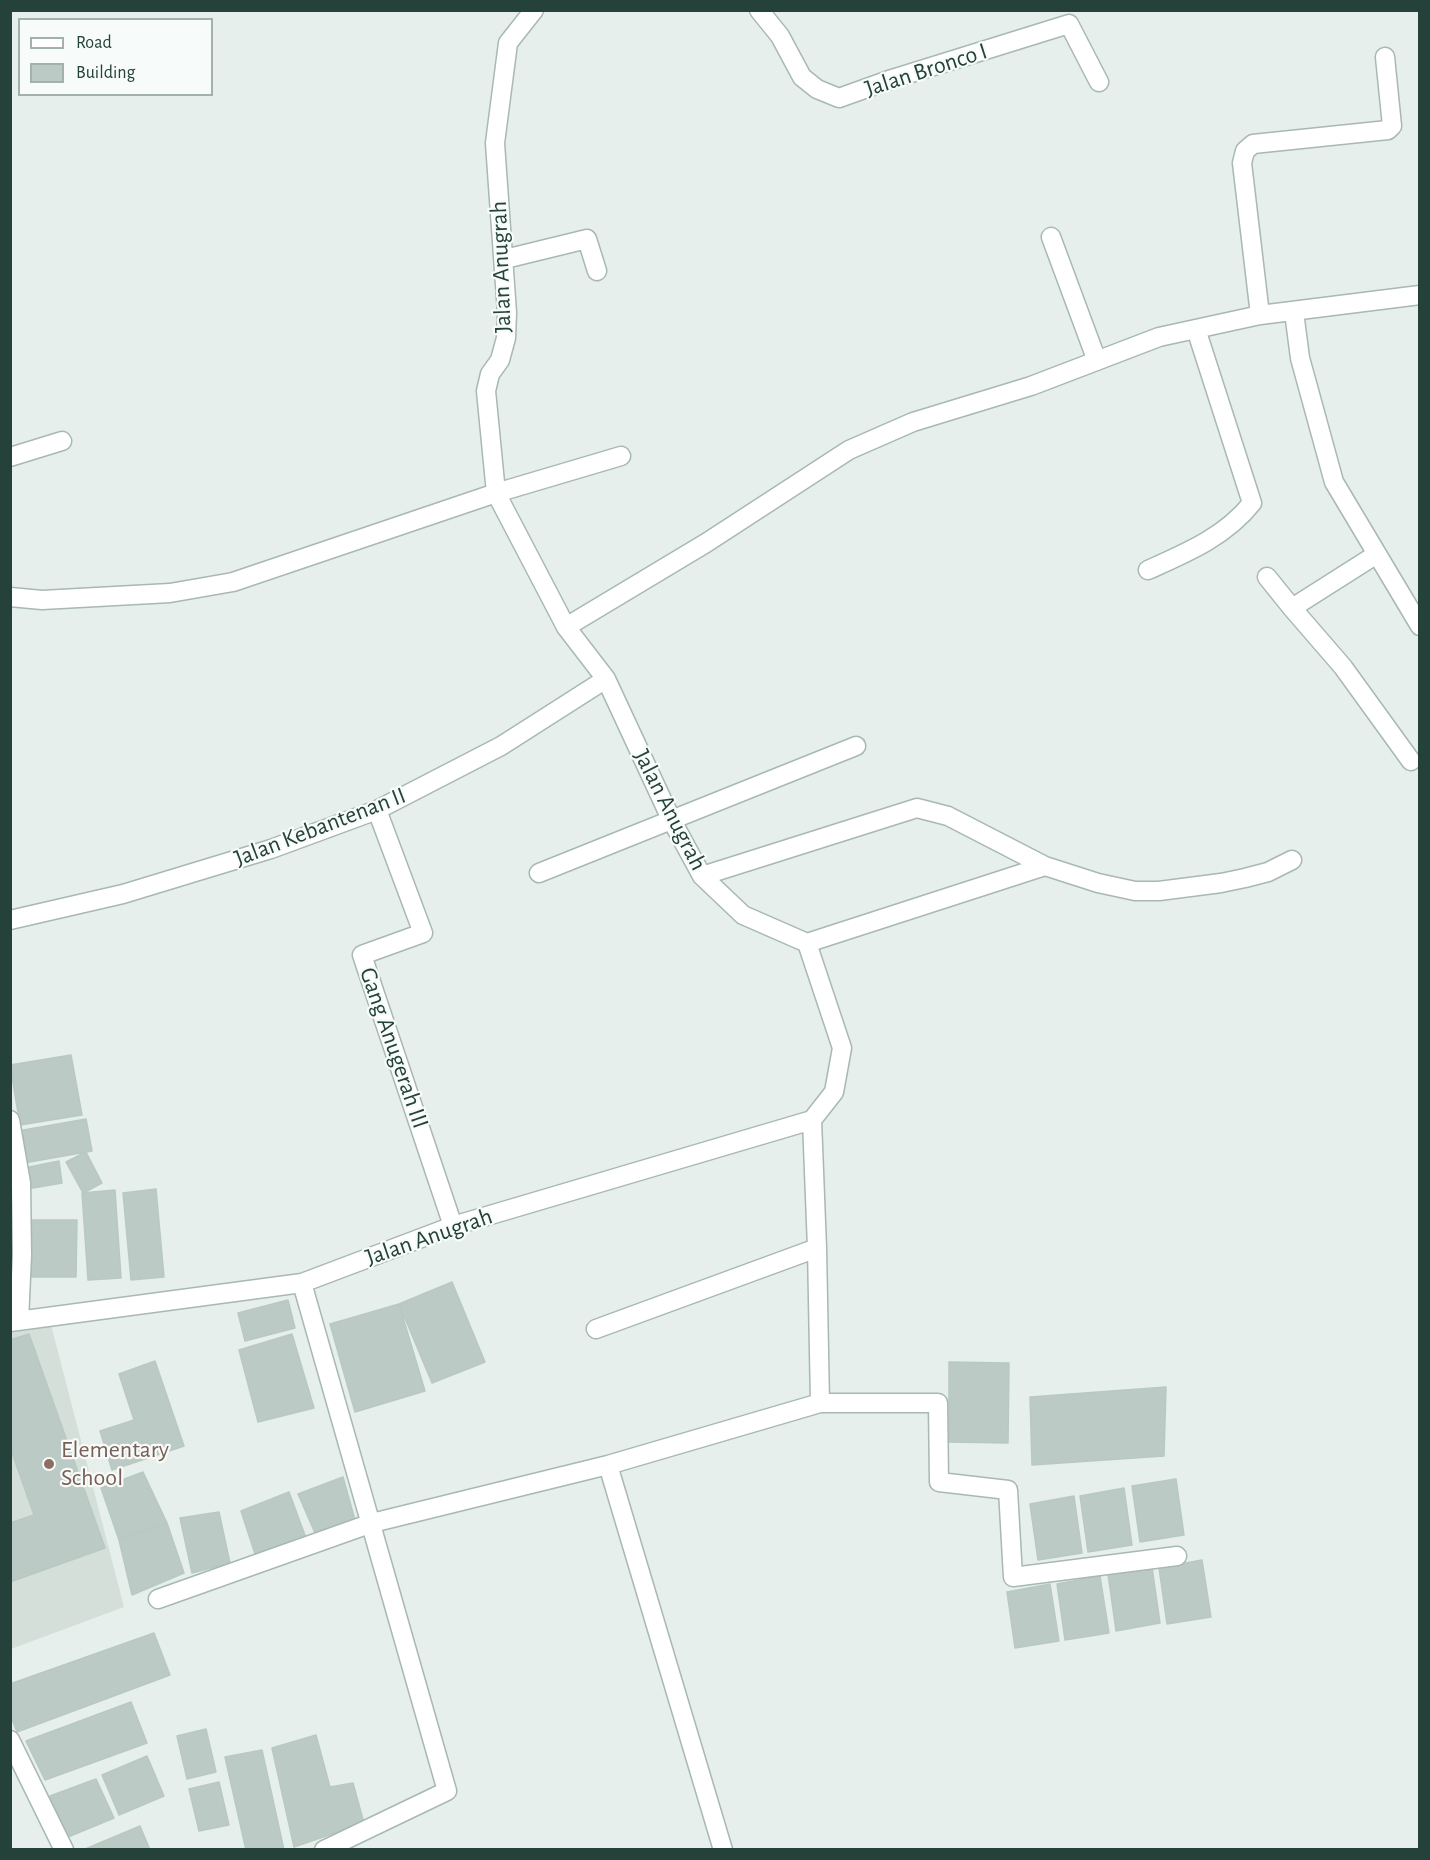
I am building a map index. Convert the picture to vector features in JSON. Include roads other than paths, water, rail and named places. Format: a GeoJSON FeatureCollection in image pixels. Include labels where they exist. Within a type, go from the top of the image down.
{"type":"FeatureCollection","features":[{"type":"Feature","properties":{"kind":"street","name":"Jalan Anugrah"},"geometry":{"type":"LineString","coordinates":[[534,10],[508,43],[495,143],[507,313],[506,338],[500,360],[490,374],[486,391],[496,493],[567,627],[606,679],[671,819],[702,876],[743,915],[807,943]]}},
{"type":"Feature","properties":{"kind":"street","name":"Jalan Bronco I"},"geometry":{"type":"LineString","coordinates":[[759,10],[780,36],[802,77],[817,89],[840,98],[892,79],[1068,24],[1099,82]]}},
{"type":"Feature","properties":{"kind":"street"},"geometry":{"type":"LineString","coordinates":[[1260,315],[1242,163],[1243,155],[1252,144],[1388,129],[1392,126],[1385,57]]}},
{"type":"Feature","properties":{"kind":"street"},"geometry":{"type":"LineString","coordinates":[[1051,237],[1097,361]]}},
{"type":"Feature","properties":{"kind":"street"},"geometry":{"type":"LineString","coordinates":[[504,259],[587,239],[597,271]]}},
{"type":"Feature","properties":{"kind":"street"},"geometry":{"type":"LineString","coordinates":[[567,627],[706,543],[849,450],[913,422],[1031,386],[1159,337],[1260,315],[1419,295]]}},
{"type":"Feature","properties":{"kind":"street"},"geometry":{"type":"LineString","coordinates":[[1294,312],[1300,358],[1334,482],[1419,626]]}},
{"type":"Feature","properties":{"kind":"street"},"geometry":{"type":"LineString","coordinates":[[1148,570],[1214,537],[1240,518],[1252,503],[1196,329]]}},
{"type":"Feature","properties":{"kind":"street"},"geometry":{"type":"LineString","coordinates":[[10,457],[62,441]]}},
{"type":"Feature","properties":{"kind":"street"},"geometry":{"type":"LineString","coordinates":[[10,597],[42,600],[170,593],[233,582],[496,493],[621,456]]}},
{"type":"Feature","properties":{"kind":"street"},"geometry":{"type":"LineString","coordinates":[[1292,608],[1377,554]]}},
{"type":"Feature","properties":{"kind":"street"},"geometry":{"type":"LineString","coordinates":[[1267,577],[1343,667],[1411,760]]}},
{"type":"Feature","properties":{"kind":"street","name":"Jalan Kebantenan II"},"geometry":{"type":"LineString","coordinates":[[10,920],[123,894],[272,849],[377,810],[501,746],[606,679]]}},
{"type":"Feature","properties":{"kind":"street"},"geometry":{"type":"LineString","coordinates":[[539,873],[856,746]]}},
{"type":"Feature","properties":{"kind":"street"},"geometry":{"type":"LineString","coordinates":[[702,876],[917,808],[948,816],[1045,866],[1098,883],[1135,891],[1159,891],[1221,884],[1268,872],[1292,860]]}},
{"type":"Feature","properties":{"kind":"street","name":"Gang Anugerah III"},"geometry":{"type":"LineString","coordinates":[[377,810],[423,933],[362,955],[453,1226]]}},
{"type":"Feature","properties":{"kind":"street"},"geometry":{"type":"LineString","coordinates":[[820,1403],[812,1120],[834,1092],[842,1048],[807,943],[1045,866]]}},
{"type":"Feature","properties":{"kind":"street"},"geometry":{"type":"LineString","coordinates":[[10,1120],[21,1183],[22,1255],[14,1321]]}},
{"type":"Feature","properties":{"kind":"street","name":"Jalan Anugrah"},"geometry":{"type":"LineString","coordinates":[[14,1321],[302,1283],[453,1226],[812,1120]]}},
{"type":"Feature","properties":{"kind":"street"},"geometry":{"type":"LineString","coordinates":[[596,1329],[817,1248]]}},
{"type":"Feature","properties":{"kind":"street"},"geometry":{"type":"LineString","coordinates":[[302,1283],[447,1791],[324,1850]]}},
{"type":"Feature","properties":{"kind":"street"},"geometry":{"type":"LineString","coordinates":[[158,1599],[372,1523],[608,1465],[820,1403],[938,1403],[939,1482],[1008,1490],[1013,1577],[1177,1556]]}},
{"type":"Feature","properties":{"kind":"street"},"geometry":{"type":"LineString","coordinates":[[608,1465],[723,1850]]}},
{"type":"Feature","properties":{"kind":"street"},"geometry":{"type":"LineString","coordinates":[[10,1740],[64,1850]]}},
{"type":"Feature","properties":{"kind":"place","name":"Elementary School"},"geometry":{"type":"Point","coordinates":[49,1464]}}]}
